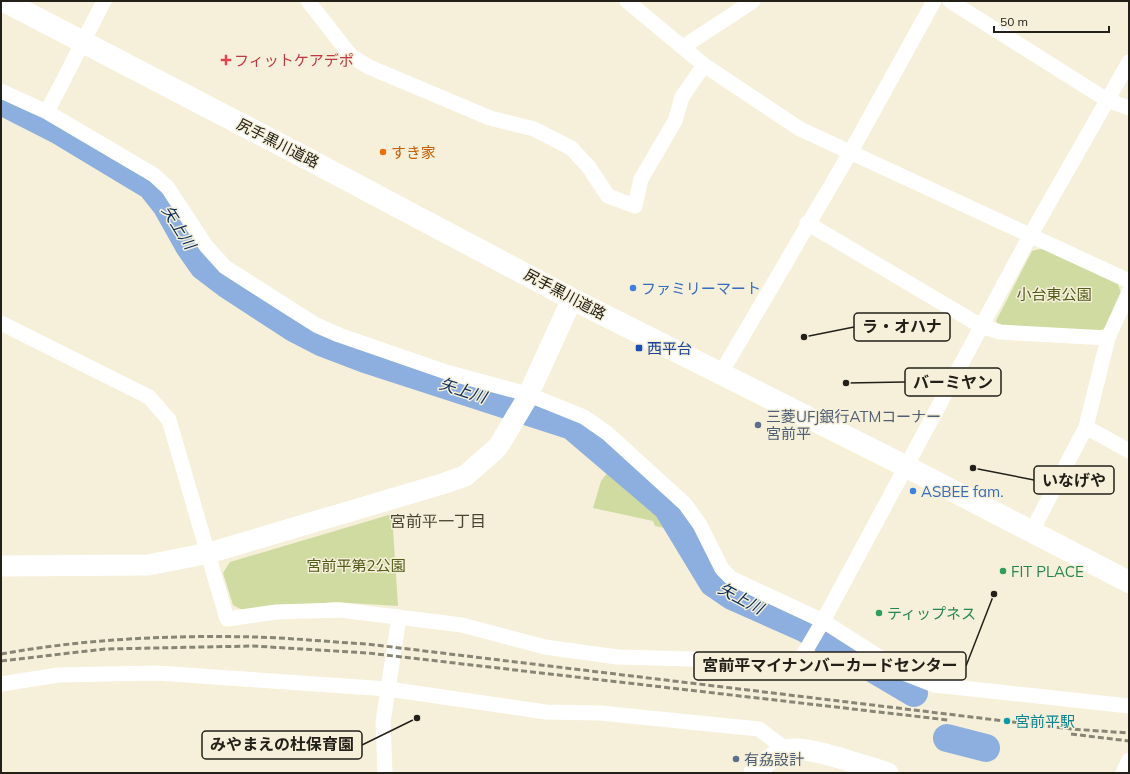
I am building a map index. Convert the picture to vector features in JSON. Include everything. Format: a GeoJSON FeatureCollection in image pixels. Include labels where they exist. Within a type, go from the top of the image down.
{"type":"FeatureCollection","features":[{"type":"Feature","properties":{"kind":"main road","name":"尻手黒川道路"},"geometry":{"type":"LineString","coordinates":[[4,1],[83,41],[572,299],[905,466],[1129,582]]}},
{"type":"Feature","properties":{"kind":"street"},"geometry":{"type":"LineString","coordinates":[[47,112],[104,1]]}},
{"type":"Feature","properties":{"kind":"street"},"geometry":{"type":"LineString","coordinates":[[308,1],[352,56],[369,67],[490,118],[534,129],[571,148],[588,166],[608,196],[635,206],[641,179],[675,121],[682,97],[704,65]]}},
{"type":"Feature","properties":{"kind":"street"},"geometry":{"type":"LineString","coordinates":[[627,1],[704,65],[800,129],[1129,281]]}},
{"type":"Feature","properties":{"kind":"street"},"geometry":{"type":"LineString","coordinates":[[683,47],[753,1]]}},
{"type":"Feature","properties":{"kind":"street"},"geometry":{"type":"LineString","coordinates":[[721,373],[807,223],[850,153],[934,1]]}},
{"type":"Feature","properties":{"kind":"street"},"geometry":{"type":"LineString","coordinates":[[950,1],[1107,100],[1129,108]]}},
{"type":"Feature","properties":{"kind":"street"},"geometry":{"type":"LineString","coordinates":[[1,322],[148,397],[169,420],[227,619],[276,612],[340,610],[398,623],[462,625],[545,648],[617,657],[799,662],[821,626],[905,466],[1030,236],[1129,62]]}},
{"type":"Feature","properties":{"kind":"street"},"geometry":{"type":"LineString","coordinates":[[1,91],[47,112],[154,176],[168,188],[206,246],[225,267],[316,325],[338,335],[483,383],[523,403],[584,417],[607,433],[686,504],[700,525],[722,569],[731,578],[821,626],[906,674],[934,685],[1129,706]]}},
{"type":"Feature","properties":{"kind":"street"},"geometry":{"type":"LineString","coordinates":[[807,223],[981,326],[1000,332],[1108,338]]}},
{"type":"Feature","properties":{"kind":"street"},"geometry":{"type":"LineString","coordinates":[[1032,531],[1086,427],[1108,338],[1129,292]]}},
{"type":"Feature","properties":{"kind":"street"},"geometry":{"type":"LineString","coordinates":[[1,566],[148,565],[209,553],[465,476],[498,447],[523,403],[572,299]]}},
{"type":"Feature","properties":{"kind":"street"},"geometry":{"type":"LineString","coordinates":[[1086,427],[1129,451]]}},
{"type":"Feature","properties":{"kind":"street"},"geometry":{"type":"LineString","coordinates":[[385,773],[383,722],[398,623]]}},
{"type":"Feature","properties":{"kind":"street"},"geometry":{"type":"LineString","coordinates":[[1,684],[58,674],[157,673],[389,683],[546,712],[600,712],[759,729],[787,750]]}},
{"type":"Feature","properties":{"kind":"street"},"geometry":{"type":"LineString","coordinates":[[754,773],[768,761],[787,750],[803,749],[888,773]]}},
{"type":"Feature","properties":{"kind":"street"},"geometry":{"type":"LineString","coordinates":[[1123,773],[1129,760]]}},
{"type":"Feature","properties":{"kind":"green space","name":"小台東公園"},"geometry":{"type":"Polygon","coordinates":[[[1044,248],[1118,283],[1121,294],[1106,328],[1093,333],[1001,328],[996,321],[1032,251],[1044,248]]]}},
{"type":"Feature","properties":{"kind":"green space"},"geometry":{"type":"Polygon","coordinates":[[[611,468],[665,510],[674,530],[655,526],[653,521],[593,508],[601,481],[611,468]]]}},
{"type":"Feature","properties":{"kind":"green space","name":"宮前平第2公園"},"geometry":{"type":"Polygon","coordinates":[[[392,514],[398,606],[334,602],[244,611],[233,605],[223,573],[230,562],[392,514]]]}},
{"type":"Feature","properties":{"kind":"waterway","name":"矢上川"},"geometry":{"type":"LineString","coordinates":[[1,101],[58,130],[151,186],[166,205],[189,246],[203,266],[228,285],[294,328],[323,343],[365,359],[572,426],[667,507],[713,583],[732,596],[804,628],[914,693]]}},
{"type":"Feature","properties":{"kind":"waterway","name":"矢上川"},"geometry":{"type":"LineString","coordinates":[[947,738],[986,748]]}},
{"type":"Feature","properties":{"kind":"railway"},"geometry":{"type":"LineString","coordinates":[[1,654],[64,645],[128,639],[192,637],[283,638],[367,644],[1071,729],[1129,733]]}},
{"type":"Feature","properties":{"kind":"railway"},"geometry":{"type":"LineString","coordinates":[[1,661],[105,649],[253,646],[368,653],[948,720]]}},
{"type":"Feature","properties":{"kind":"railway"},"geometry":{"type":"LineString","coordinates":[[1071,734],[1129,741]]}},
{"type":"Feature","properties":{"kind":"place","name":"フィットケアデポ"},"geometry":{"type":"Point","coordinates":[226,60]}},
{"type":"Feature","properties":{"kind":"place","name":"すき家"},"geometry":{"type":"Point","coordinates":[383,152]}},
{"type":"Feature","properties":{"kind":"place","name":"ファミリーマート"},"geometry":{"type":"Point","coordinates":[633,288]}},
{"type":"Feature","properties":{"kind":"place","name":"ラ・オハナ"},"geometry":{"type":"Point","coordinates":[804,337]}},
{"type":"Feature","properties":{"kind":"place","name":"西平台"},"geometry":{"type":"Point","coordinates":[639,348]}},
{"type":"Feature","properties":{"kind":"place","name":"バーミヤン"},"geometry":{"type":"Point","coordinates":[846,383]}},
{"type":"Feature","properties":{"kind":"place","name":"三菱UFJ銀行ATMコーナー 宮前平"},"geometry":{"type":"Point","coordinates":[758,425]}},
{"type":"Feature","properties":{"kind":"place","name":"いなげや"},"geometry":{"type":"Point","coordinates":[973,468]}},
{"type":"Feature","properties":{"kind":"place","name":"ASBEE fam."},"geometry":{"type":"Point","coordinates":[913,491]}},
{"type":"Feature","properties":{"kind":"place","name":"FIT PLACE"},"geometry":{"type":"Point","coordinates":[1003,571]}},
{"type":"Feature","properties":{"kind":"place","name":"宮前平マイナンバーカードセンター"},"geometry":{"type":"Point","coordinates":[994,594]}},
{"type":"Feature","properties":{"kind":"place","name":"ティップネス"},"geometry":{"type":"Point","coordinates":[879,613]}},
{"type":"Feature","properties":{"kind":"place","name":"みやまえの杜保育園"},"geometry":{"type":"Point","coordinates":[417,718]}},
{"type":"Feature","properties":{"kind":"place","name":"宮前平駅"},"geometry":{"type":"Point","coordinates":[1007,721]}},
{"type":"Feature","properties":{"kind":"place","name":"有劦設計"},"geometry":{"type":"Point","coordinates":[736,759]}},
{"type":"Feature","properties":{"kind":"district","name":"宮前平一丁目"},"geometry":{"type":"Point","coordinates":[438,521]}}]}
